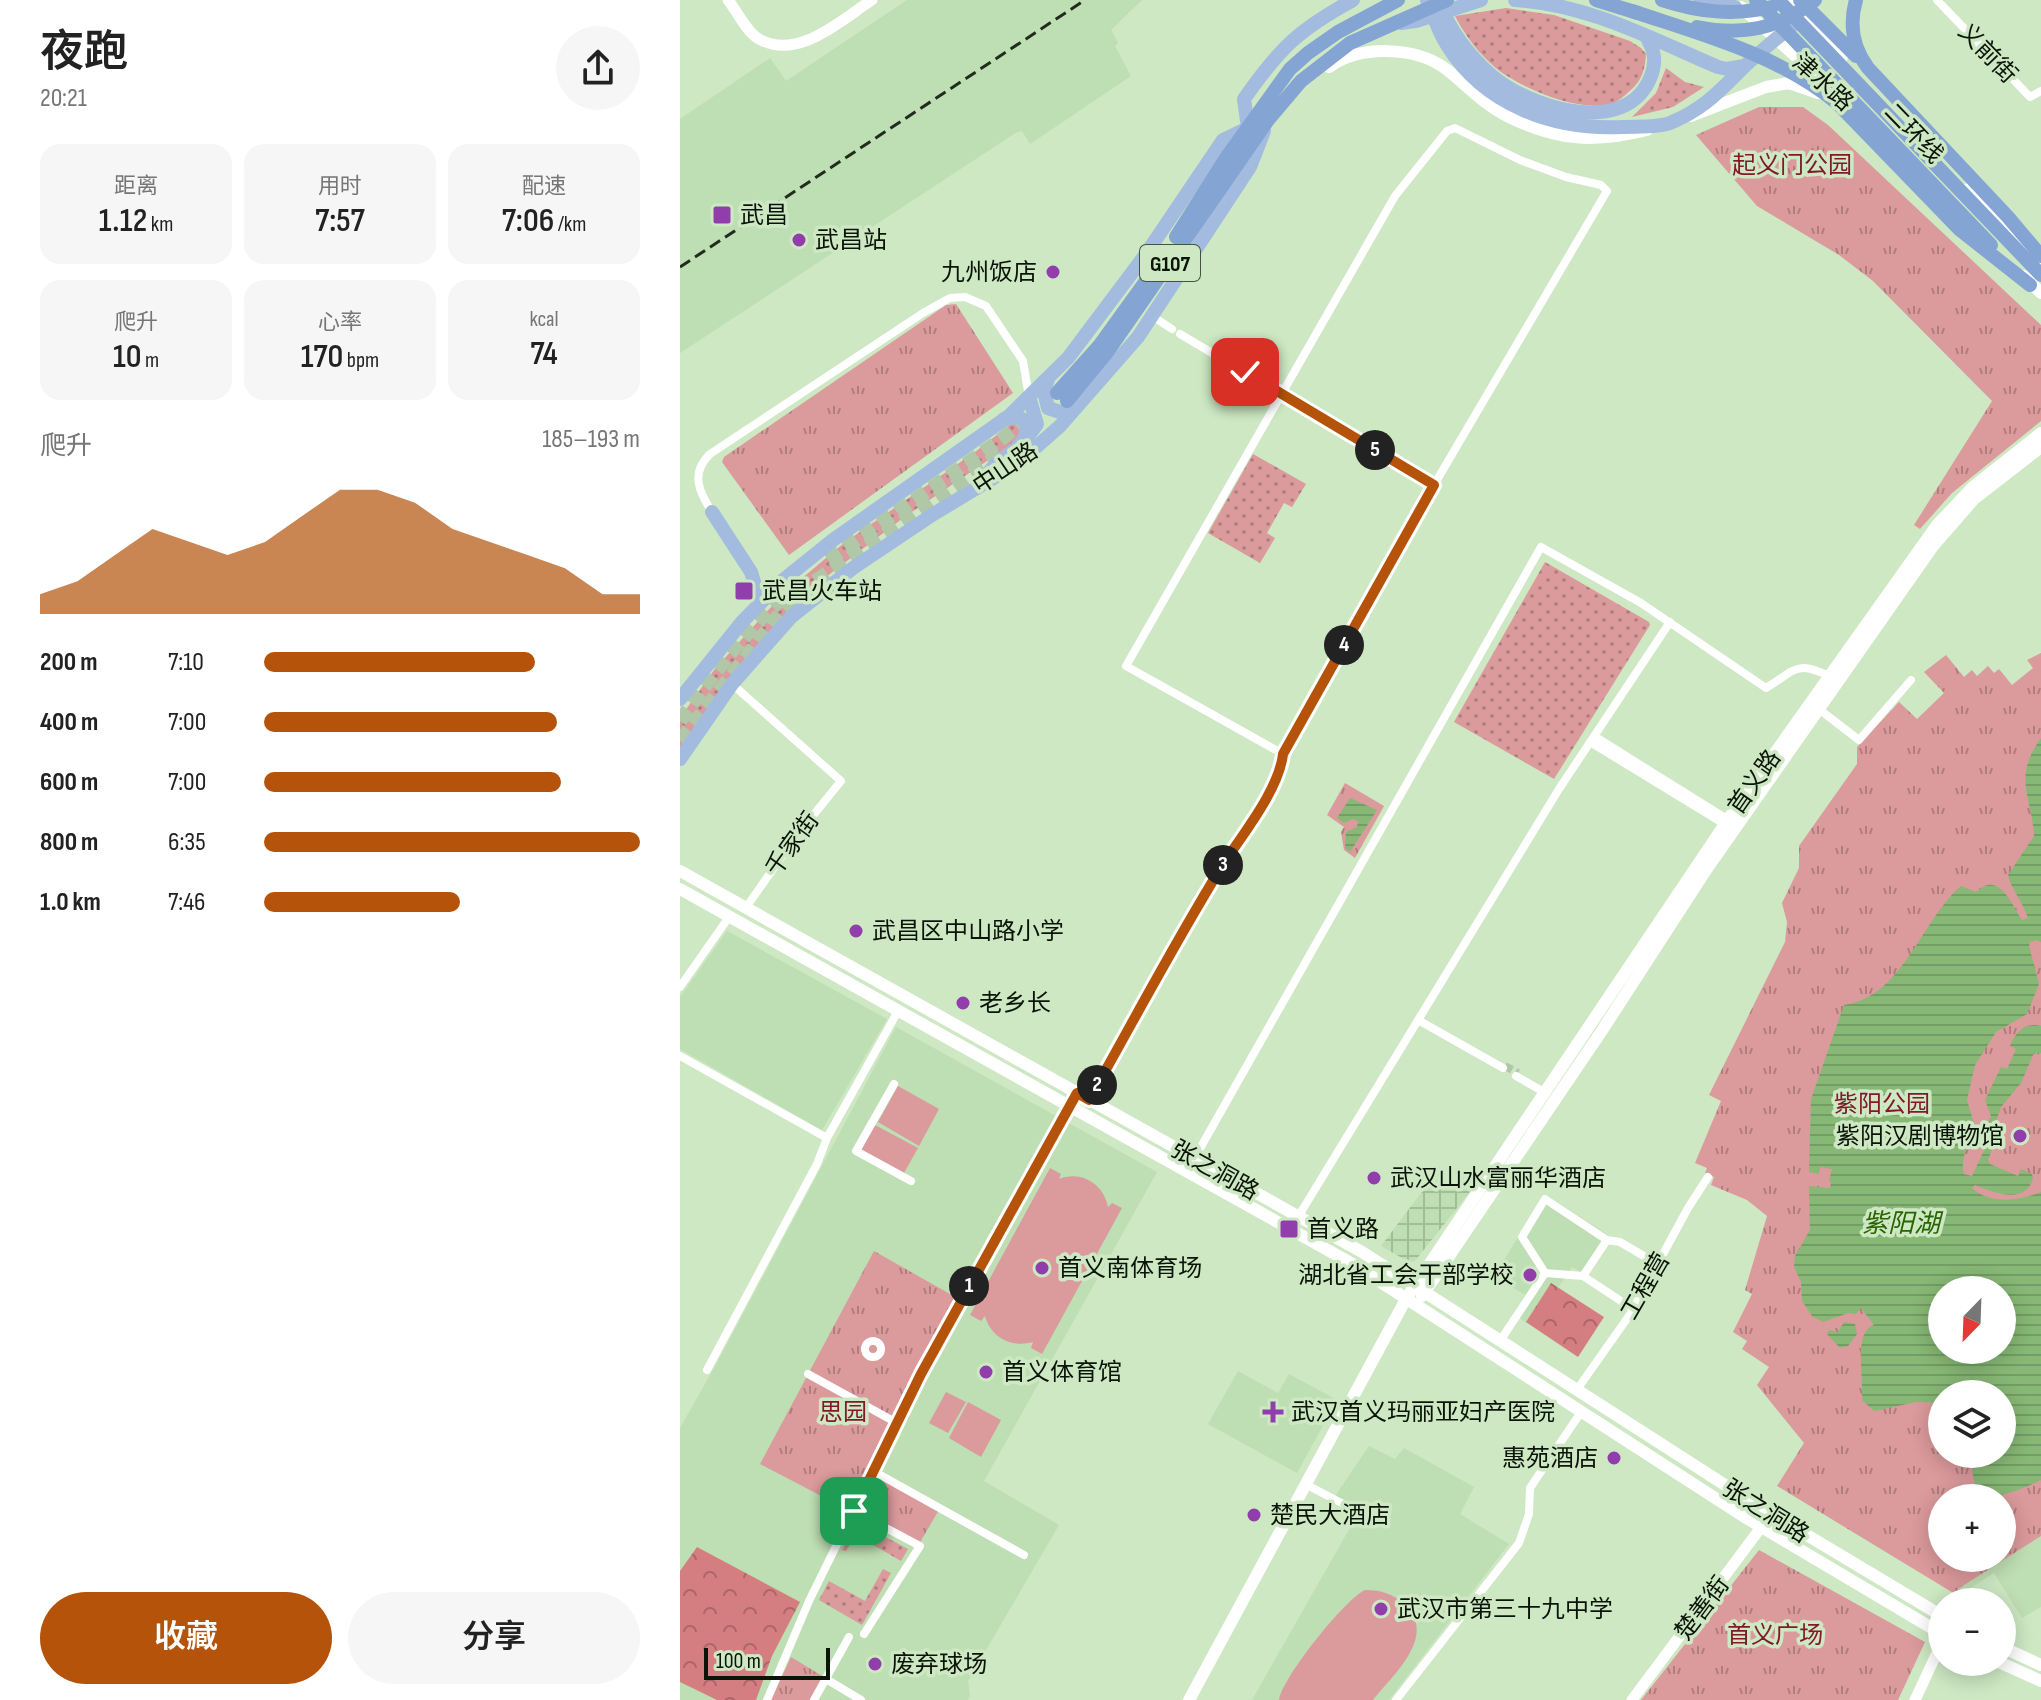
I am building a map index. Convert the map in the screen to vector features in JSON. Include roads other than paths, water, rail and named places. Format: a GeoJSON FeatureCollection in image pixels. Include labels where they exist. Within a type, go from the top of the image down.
{"type":"FeatureCollection","features":[{"type":"Feature","properties":{"kind":"highway"},"geometry":{"type":"LineString","coordinates":[[1365,17],[1398,0]]}},
{"type":"Feature","properties":{"kind":"highway"},"geometry":{"type":"LineString","coordinates":[[1596,0],[1741,48],[1797,73],[1837,103],[1959,229],[2038,288]]}},
{"type":"Feature","properties":{"kind":"highway"},"geometry":{"type":"LineString","coordinates":[[1662,0],[1699,10],[1738,13],[1818,0]]}},
{"type":"Feature","properties":{"kind":"highway","name":"二环线"},"geometry":{"type":"LineString","coordinates":[[1756,0],[2038,288]]}},
{"type":"Feature","properties":{"kind":"highway","name":"二环线"},"geometry":{"type":"LineString","coordinates":[[1778,0],[2038,288]]}},
{"type":"Feature","properties":{"kind":"highway"},"geometry":{"type":"LineString","coordinates":[[1856,0],[1853,21],[1855,46],[1868,68]]}},
{"type":"Feature","properties":{"kind":"highway","name":"G107"},"geometry":{"type":"LineString","coordinates":[[1067,400],[1108,351],[1268,120],[1301,81],[1335,52],[1392,24],[1452,4]]}},
{"type":"Feature","properties":{"kind":"highway"},"geometry":{"type":"LineString","coordinates":[[1632,11],[1723,30],[1770,26],[1796,6]]}},
{"type":"Feature","properties":{"kind":"highway"},"geometry":{"type":"LineString","coordinates":[[1796,6],[1868,68],[2041,256]]}},
{"type":"Feature","properties":{"kind":"highway","name":"G107"},"geometry":{"type":"LineString","coordinates":[[1067,400],[1080,370],[1134,298],[1273,89],[1299,61],[1365,17]]}},
{"type":"Feature","properties":{"kind":"main road"},"geometry":{"type":"LineString","coordinates":[[1248,128],[1244,99],[1270,63],[1296,35],[1353,0]]}},
{"type":"Feature","properties":{"kind":"main road","name":"G107"},"geometry":{"type":"LineString","coordinates":[[1365,17],[1378,0]]}},
{"type":"Feature","properties":{"kind":"main road"},"geometry":{"type":"LineString","coordinates":[[1427,0],[1445,42],[1481,84],[1512,105],[1546,120],[1596,128],[1666,125],[1710,102],[1744,66],[1776,40],[1796,6]]}},
{"type":"Feature","properties":{"kind":"main road"},"geometry":{"type":"LineString","coordinates":[[1438,0],[1464,46],[1492,77],[1534,100],[1557,108],[1603,112],[1633,101],[1649,81],[1654,66],[1655,54],[1646,36]]}},
{"type":"Feature","properties":{"kind":"main road"},"geometry":{"type":"LineString","coordinates":[[1452,4],[1481,0]]}},
{"type":"Feature","properties":{"kind":"main road"},"geometry":{"type":"LineString","coordinates":[[1515,0],[1543,2],[1581,12],[1718,67],[1744,66]]}},
{"type":"Feature","properties":{"kind":"main road"},"geometry":{"type":"LineString","coordinates":[[1700,0],[1741,7],[1771,0]]}},
{"type":"Feature","properties":{"kind":"main road"},"geometry":{"type":"LineString","coordinates":[[1722,0],[1741,7]]}},
{"type":"Feature","properties":{"kind":"main road","name":"津水路"},"geometry":{"type":"LineString","coordinates":[[1796,6],[1879,98],[2041,264]]}},
{"type":"Feature","properties":{"kind":"main road","name":"津水路"},"geometry":{"type":"LineString","coordinates":[[1741,7],[1852,107],[2038,288]]}},
{"type":"Feature","properties":{"kind":"main road"},"geometry":{"type":"LineString","coordinates":[[1301,81],[1340,59],[1362,53],[1397,52],[1431,60],[1483,102],[1508,117],[1552,132],[1593,139],[1666,125],[1766,87],[1789,83],[1852,107]]}},
{"type":"Feature","properties":{"kind":"main road","name":"中山路"},"geometry":{"type":"LineString","coordinates":[[680,759],[732,684],[791,617],[853,568],[1040,446],[1067,400],[1138,337],[1250,167],[1268,120]]}},
{"type":"Feature","properties":{"kind":"main road","name":"中山路"},"geometry":{"type":"LineString","coordinates":[[680,699],[760,602],[782,581],[833,540],[1004,419],[1068,358],[1114,299],[1223,140],[1248,128]]}},
{"type":"Feature","properties":{"kind":"main road"},"geometry":{"type":"LineString","coordinates":[[1050,376],[1044,392],[1048,408],[1063,413],[1067,400]]}},
{"type":"Feature","properties":{"kind":"main road"},"geometry":{"type":"LineString","coordinates":[[979,486],[995,464],[1018,447],[1037,424],[1029,397]]}},
{"type":"Feature","properties":{"kind":"main road"},"geometry":{"type":"LineString","coordinates":[[1004,419],[1018,417],[1024,420],[1026,433],[1018,447]]}},
{"type":"Feature","properties":{"kind":"main road","name":"首义路"},"geometry":{"type":"LineString","coordinates":[[1420,1288],[1546,1090],[1950,510],[1973,487],[2041,433]]}},
{"type":"Feature","properties":{"kind":"main road","name":"首义路"},"geometry":{"type":"LineString","coordinates":[[1189,1700],[1305,1484],[1410,1302],[1601,1032],[1731,825],[1820,710],[1834,679],[1943,533],[1974,499],[2041,447]]}},
{"type":"Feature","properties":{"kind":"main road"},"geometry":{"type":"LineString","coordinates":[[712,512],[751,572],[760,602]]}},
{"type":"Feature","properties":{"kind":"main road","name":"张之洞路"},"geometry":{"type":"LineString","coordinates":[[680,871],[1362,1252],[1771,1514],[1928,1608]]}},
{"type":"Feature","properties":{"kind":"main road","name":"张之洞路"},"geometry":{"type":"LineString","coordinates":[[680,889],[1324,1248],[1762,1528],[1928,1626]]}},
{"type":"Feature","properties":{"kind":"main road"},"geometry":{"type":"LineString","coordinates":[[2016,1653],[2041,1665]]}},
{"type":"Feature","properties":{"kind":"main road"},"geometry":{"type":"LineString","coordinates":[[2016,1670],[2041,1681]]}},
{"type":"Feature","properties":{"kind":"street"},"geometry":{"type":"LineString","coordinates":[[728,0],[757,39],[781,46],[811,40],[872,0]]}},
{"type":"Feature","properties":{"kind":"street","name":"义前街"},"geometry":{"type":"LineString","coordinates":[[1937,0],[2030,97],[2041,91]]}},
{"type":"Feature","properties":{"kind":"street"},"geometry":{"type":"LineString","coordinates":[[767,1700],[809,1601],[921,1374],[1069,1106],[1083,1096],[1223,864],[1253,821],[1283,754],[1434,485],[1598,210],[1607,191],[1604,186],[1537,167],[1458,128],[1447,131],[1395,196],[1126,666],[1283,754]]}},
{"type":"Feature","properties":{"kind":"street"},"geometry":{"type":"LineString","coordinates":[[712,512],[698,487],[697,476],[699,466],[710,454],[950,298],[965,297],[986,306],[1023,361],[1029,397]]}},
{"type":"Feature","properties":{"kind":"street"},"geometry":{"type":"LineString","coordinates":[[1152,316],[1434,485]]}},
{"type":"Feature","properties":{"kind":"street"},"geometry":{"type":"LineString","coordinates":[[1194,1159],[1541,547],[1670,622],[1766,688],[1798,667],[1810,667],[1834,679]]}},
{"type":"Feature","properties":{"kind":"street"},"geometry":{"type":"LineString","coordinates":[[1298,1217],[1592,739],[1670,622]]}},
{"type":"Feature","properties":{"kind":"street"},"geometry":{"type":"LineString","coordinates":[[1820,710],[1859,740],[1911,680]]}},
{"type":"Feature","properties":{"kind":"street","name":"千家街"},"geometry":{"type":"LineString","coordinates":[[732,684],[841,781],[794,839],[745,909]]}},
{"type":"Feature","properties":{"kind":"street"},"geometry":{"type":"LineString","coordinates":[[1592,739],[1731,825]]}},
{"type":"Feature","properties":{"kind":"street"},"geometry":{"type":"LineString","coordinates":[[680,987],[729,917]]}},
{"type":"Feature","properties":{"kind":"street"},"geometry":{"type":"LineString","coordinates":[[707,1370],[817,1164],[827,1138],[898,1011]]}},
{"type":"Feature","properties":{"kind":"street"},"geometry":{"type":"LineString","coordinates":[[1418,1019],[1504,1067]]}},
{"type":"Feature","properties":{"kind":"street"},"geometry":{"type":"LineString","coordinates":[[680,1056],[827,1138]]}},
{"type":"Feature","properties":{"kind":"street"},"geometry":{"type":"LineString","coordinates":[[1517,1074],[1546,1090]]}},
{"type":"Feature","properties":{"kind":"street"},"geometry":{"type":"LineString","coordinates":[[894,1084],[856,1151],[911,1181]]}},
{"type":"Feature","properties":{"kind":"street","name":"工程营"},"geometry":{"type":"LineString","coordinates":[[1576,1391],[1633,1309],[1708,1177]]}},
{"type":"Feature","properties":{"kind":"street"},"geometry":{"type":"LineString","coordinates":[[1545,1273],[1522,1237],[1545,1199],[1607,1240],[1620,1242],[1659,1265]]}},
{"type":"Feature","properties":{"kind":"street"},"geometry":{"type":"LineString","coordinates":[[1583,1276],[1607,1240]]}},
{"type":"Feature","properties":{"kind":"street"},"geometry":{"type":"LineString","coordinates":[[1545,1273],[1583,1276],[1633,1309]]}},
{"type":"Feature","properties":{"kind":"street"},"geometry":{"type":"LineString","coordinates":[[1500,1341],[1545,1273]]}},
{"type":"Feature","properties":{"kind":"street"},"geometry":{"type":"LineString","coordinates":[[808,1374],[897,1423]]}},
{"type":"Feature","properties":{"kind":"street"},"geometry":{"type":"LineString","coordinates":[[1396,1700],[1519,1543],[1529,1514],[1530,1488],[1581,1412]]}},
{"type":"Feature","properties":{"kind":"street"},"geometry":{"type":"LineString","coordinates":[[873,1471],[1024,1555]]}},
{"type":"Feature","properties":{"kind":"street"},"geometry":{"type":"LineString","coordinates":[[1305,1484],[1370,1518]]}},
{"type":"Feature","properties":{"kind":"street"},"geometry":{"type":"LineString","coordinates":[[854,1511],[920,1546],[864,1634]]}},
{"type":"Feature","properties":{"kind":"street","name":"楚善街"},"geometry":{"type":"LineString","coordinates":[[1632,1700],[1771,1514]]}},
{"type":"Feature","properties":{"kind":"street"},"geometry":{"type":"LineString","coordinates":[[814,1700],[849,1637]]}},
{"type":"Feature","properties":{"kind":"street"},"geometry":{"type":"LineString","coordinates":[[1915,1700],[1928,1672]]}},
{"type":"Feature","properties":{"kind":"street"},"geometry":{"type":"LineString","coordinates":[[1923,1700],[1934,1676]]}},
{"type":"Feature","properties":{"kind":"street"},"geometry":{"type":"LineString","coordinates":[[826,1679],[861,1700]]}},
{"type":"Feature","properties":{"kind":"water","name":"紫阳湖"},"geometry":{"type":"Polygon","coordinates":[[[2041,738],[2041,942],[2030,942],[2029,946],[2039,984],[2027,1014],[1996,1032],[1975,1065],[1967,1100],[1975,1127],[1964,1156],[1963,1168],[1964,1174],[1972,1176],[1986,1146],[1981,1140],[1991,1116],[1985,1100],[2001,1067],[2007,1069],[2016,1049],[2010,1046],[2012,1041],[2025,1027],[2041,1026],[2041,1053],[2034,1053],[2021,1083],[2001,1107],[1989,1140],[1993,1147],[1988,1160],[1990,1164],[2018,1176],[2021,1169],[2032,1174],[2033,1178],[2024,1192],[2017,1194],[2009,1195],[1975,1185],[1972,1188],[1988,1197],[2005,1200],[2041,1192],[2041,1480],[2016,1491],[2016,1484],[1976,1484],[1972,1472],[1972,1468],[2016,1468],[2016,1380],[1928,1380],[1928,1402],[1874,1411],[1862,1400],[1861,1357],[1864,1336],[1874,1325],[1861,1308],[1856,1314],[1848,1313],[1823,1322],[1812,1316],[1802,1301],[1801,1282],[1794,1267],[1795,1256],[1810,1230],[1809,1186],[1830,1188],[1832,1169],[1820,1167],[1819,1174],[1809,1172],[1811,1099],[1844,1005],[1864,999],[1882,988],[1961,886],[1976,892],[1994,885],[2004,892],[2022,920],[2028,918],[2008,875],[2034,836],[2026,787],[2027,765],[2041,738]]]}},
{"type":"Feature","properties":{"kind":"water"},"geometry":{"type":"Polygon","coordinates":[[[1350,798],[1377,810],[1350,852],[1345,848],[1346,832],[1357,827],[1358,821],[1353,819],[1344,823],[1337,818],[1350,798]]]}},
{"type":"Feature","properties":{"kind":"water"},"geometry":{"type":"Polygon","coordinates":[[[1844,1322],[1855,1324],[1857,1334],[1848,1346],[1840,1348],[1827,1334],[1829,1330],[1838,1332],[1844,1322]]]}},
{"type":"Feature","properties":{"kind":"tunnel"},"geometry":{"type":"LineString","coordinates":[[828,560],[1033,414]]}},
{"type":"Feature","properties":{"kind":"tunnel"},"geometry":{"type":"LineString","coordinates":[[680,741],[782,611],[814,582],[1001,454]]}},
{"type":"Feature","properties":{"kind":"tunnel"},"geometry":{"type":"LineString","coordinates":[[680,721],[742,640],[785,596]]}},
{"type":"Feature","properties":{"kind":"tunnel"},"geometry":{"type":"LineString","coordinates":[[1505,1066],[1518,1073]]}},
{"type":"Feature","properties":{"kind":"railway"},"geometry":{"type":"LineString","coordinates":[[680,267],[1085,0]]}},
{"type":"Feature","properties":{"kind":"place","name":"武昌"},"geometry":{"type":"Point","coordinates":[722,215]}},
{"type":"Feature","properties":{"kind":"place","name":"武昌站"},"geometry":{"type":"Point","coordinates":[799,240]}},
{"type":"Feature","properties":{"kind":"place","name":"九州饭店"},"geometry":{"type":"Point","coordinates":[1053,272]}},
{"type":"Feature","properties":{"kind":"place","name":"武昌火车站"},"geometry":{"type":"Point","coordinates":[744,591]}},
{"type":"Feature","properties":{"kind":"place","name":"武昌区中山路小学"},"geometry":{"type":"Point","coordinates":[856,931]}},
{"type":"Feature","properties":{"kind":"place","name":"老乡长"},"geometry":{"type":"Point","coordinates":[963,1003]}},
{"type":"Feature","properties":{"kind":"place","name":"紫阳汉剧博物馆"},"geometry":{"type":"Point","coordinates":[2020,1136]}},
{"type":"Feature","properties":{"kind":"place","name":"武汉山水富丽华酒店"},"geometry":{"type":"Point","coordinates":[1374,1178]}},
{"type":"Feature","properties":{"kind":"place","name":"首义路"},"geometry":{"type":"Point","coordinates":[1289,1229]}},
{"type":"Feature","properties":{"kind":"place","name":"首义南体育场"},"geometry":{"type":"Point","coordinates":[1042,1268]}},
{"type":"Feature","properties":{"kind":"place","name":"湖北省工会干部学校"},"geometry":{"type":"Point","coordinates":[1530,1275]}},
{"type":"Feature","properties":{"kind":"place","name":"首义体育馆"},"geometry":{"type":"Point","coordinates":[986,1372]}},
{"type":"Feature","properties":{"kind":"place","name":"武汉首义玛丽亚妇产医院"},"geometry":{"type":"Point","coordinates":[1273,1412]}},
{"type":"Feature","properties":{"kind":"place","name":"惠苑酒店"},"geometry":{"type":"Point","coordinates":[1614,1458]}},
{"type":"Feature","properties":{"kind":"place","name":"楚民大酒店"},"geometry":{"type":"Point","coordinates":[1254,1515]}},
{"type":"Feature","properties":{"kind":"place","name":"武汉市第三十九中学"},"geometry":{"type":"Point","coordinates":[1381,1609]}},
{"type":"Feature","properties":{"kind":"place","name":"废弃球场"},"geometry":{"type":"Point","coordinates":[875,1664]}},
{"type":"Feature","properties":{"kind":"park label","name":"起义门公园"},"geometry":{"type":"Point","coordinates":[1792,165]}},
{"type":"Feature","properties":{"kind":"park label","name":"紫阳公园"},"geometry":{"type":"Point","coordinates":[1882,1104]}},
{"type":"Feature","properties":{"kind":"park label","name":"思园"},"geometry":{"type":"Point","coordinates":[843,1412]}},
{"type":"Feature","properties":{"kind":"park label","name":"首义广场"},"geometry":{"type":"Point","coordinates":[1775,1635]}}]}
